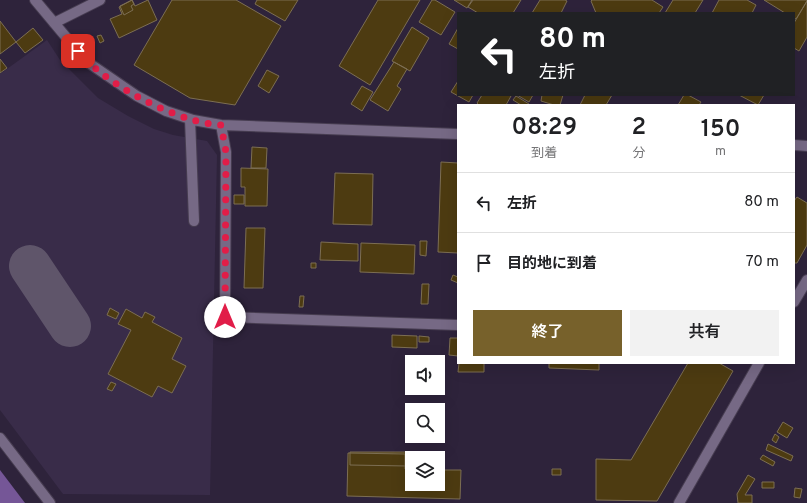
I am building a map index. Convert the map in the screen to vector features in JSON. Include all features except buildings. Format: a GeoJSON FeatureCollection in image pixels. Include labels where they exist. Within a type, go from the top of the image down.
{"type":"FeatureCollection","features":[{"type":"Feature","properties":{"kind":"street"},"geometry":{"type":"LineString","coordinates":[[35,0],[86,60],[104,74],[137,96],[166,111],[190,119],[221,125],[457,134]]}},
{"type":"Feature","properties":{"kind":"street"},"geometry":{"type":"LineString","coordinates":[[54,23],[100,0]]}},
{"type":"Feature","properties":{"kind":"street"},"geometry":{"type":"LineString","coordinates":[[190,119],[194,221]]}},
{"type":"Feature","properties":{"kind":"street"},"geometry":{"type":"LineString","coordinates":[[221,125],[226,152],[225,317],[457,325]]}},
{"type":"Feature","properties":{"kind":"street"},"geometry":{"type":"LineString","coordinates":[[795,145],[807,146]]}},
{"type":"Feature","properties":{"kind":"street"},"geometry":{"type":"LineString","coordinates":[[795,300],[807,280]]}},
{"type":"Feature","properties":{"kind":"street"},"geometry":{"type":"LineString","coordinates":[[679,503],[758,364]]}},
{"type":"Feature","properties":{"kind":"street"},"geometry":{"type":"LineString","coordinates":[[0,438],[50,503]]}},
{"type":"Feature","properties":{"kind":"shaded area"},"geometry":{"type":"Polygon","coordinates":[[[47,40],[60,60],[98,98],[128,116],[154,129],[173,135],[207,141],[217,155],[210,495],[63,494],[0,410],[0,74],[47,40]]]}},
{"type":"Feature","properties":{"kind":"shaded area"},"geometry":{"type":"Polygon","coordinates":[[[0,470],[25,503],[0,503],[0,470]]]}},
{"type":"Feature","properties":{"kind":"taxiway"},"geometry":{"type":"LineString","coordinates":[[30,266],[70,326]]}},
{"type":"Feature","properties":{"kind":"route"},"geometry":{"type":"LineString","coordinates":[[78,51],[86,60],[104,74],[137,96],[166,111],[193,120],[221,125],[226,152],[225,317]]}}]}
